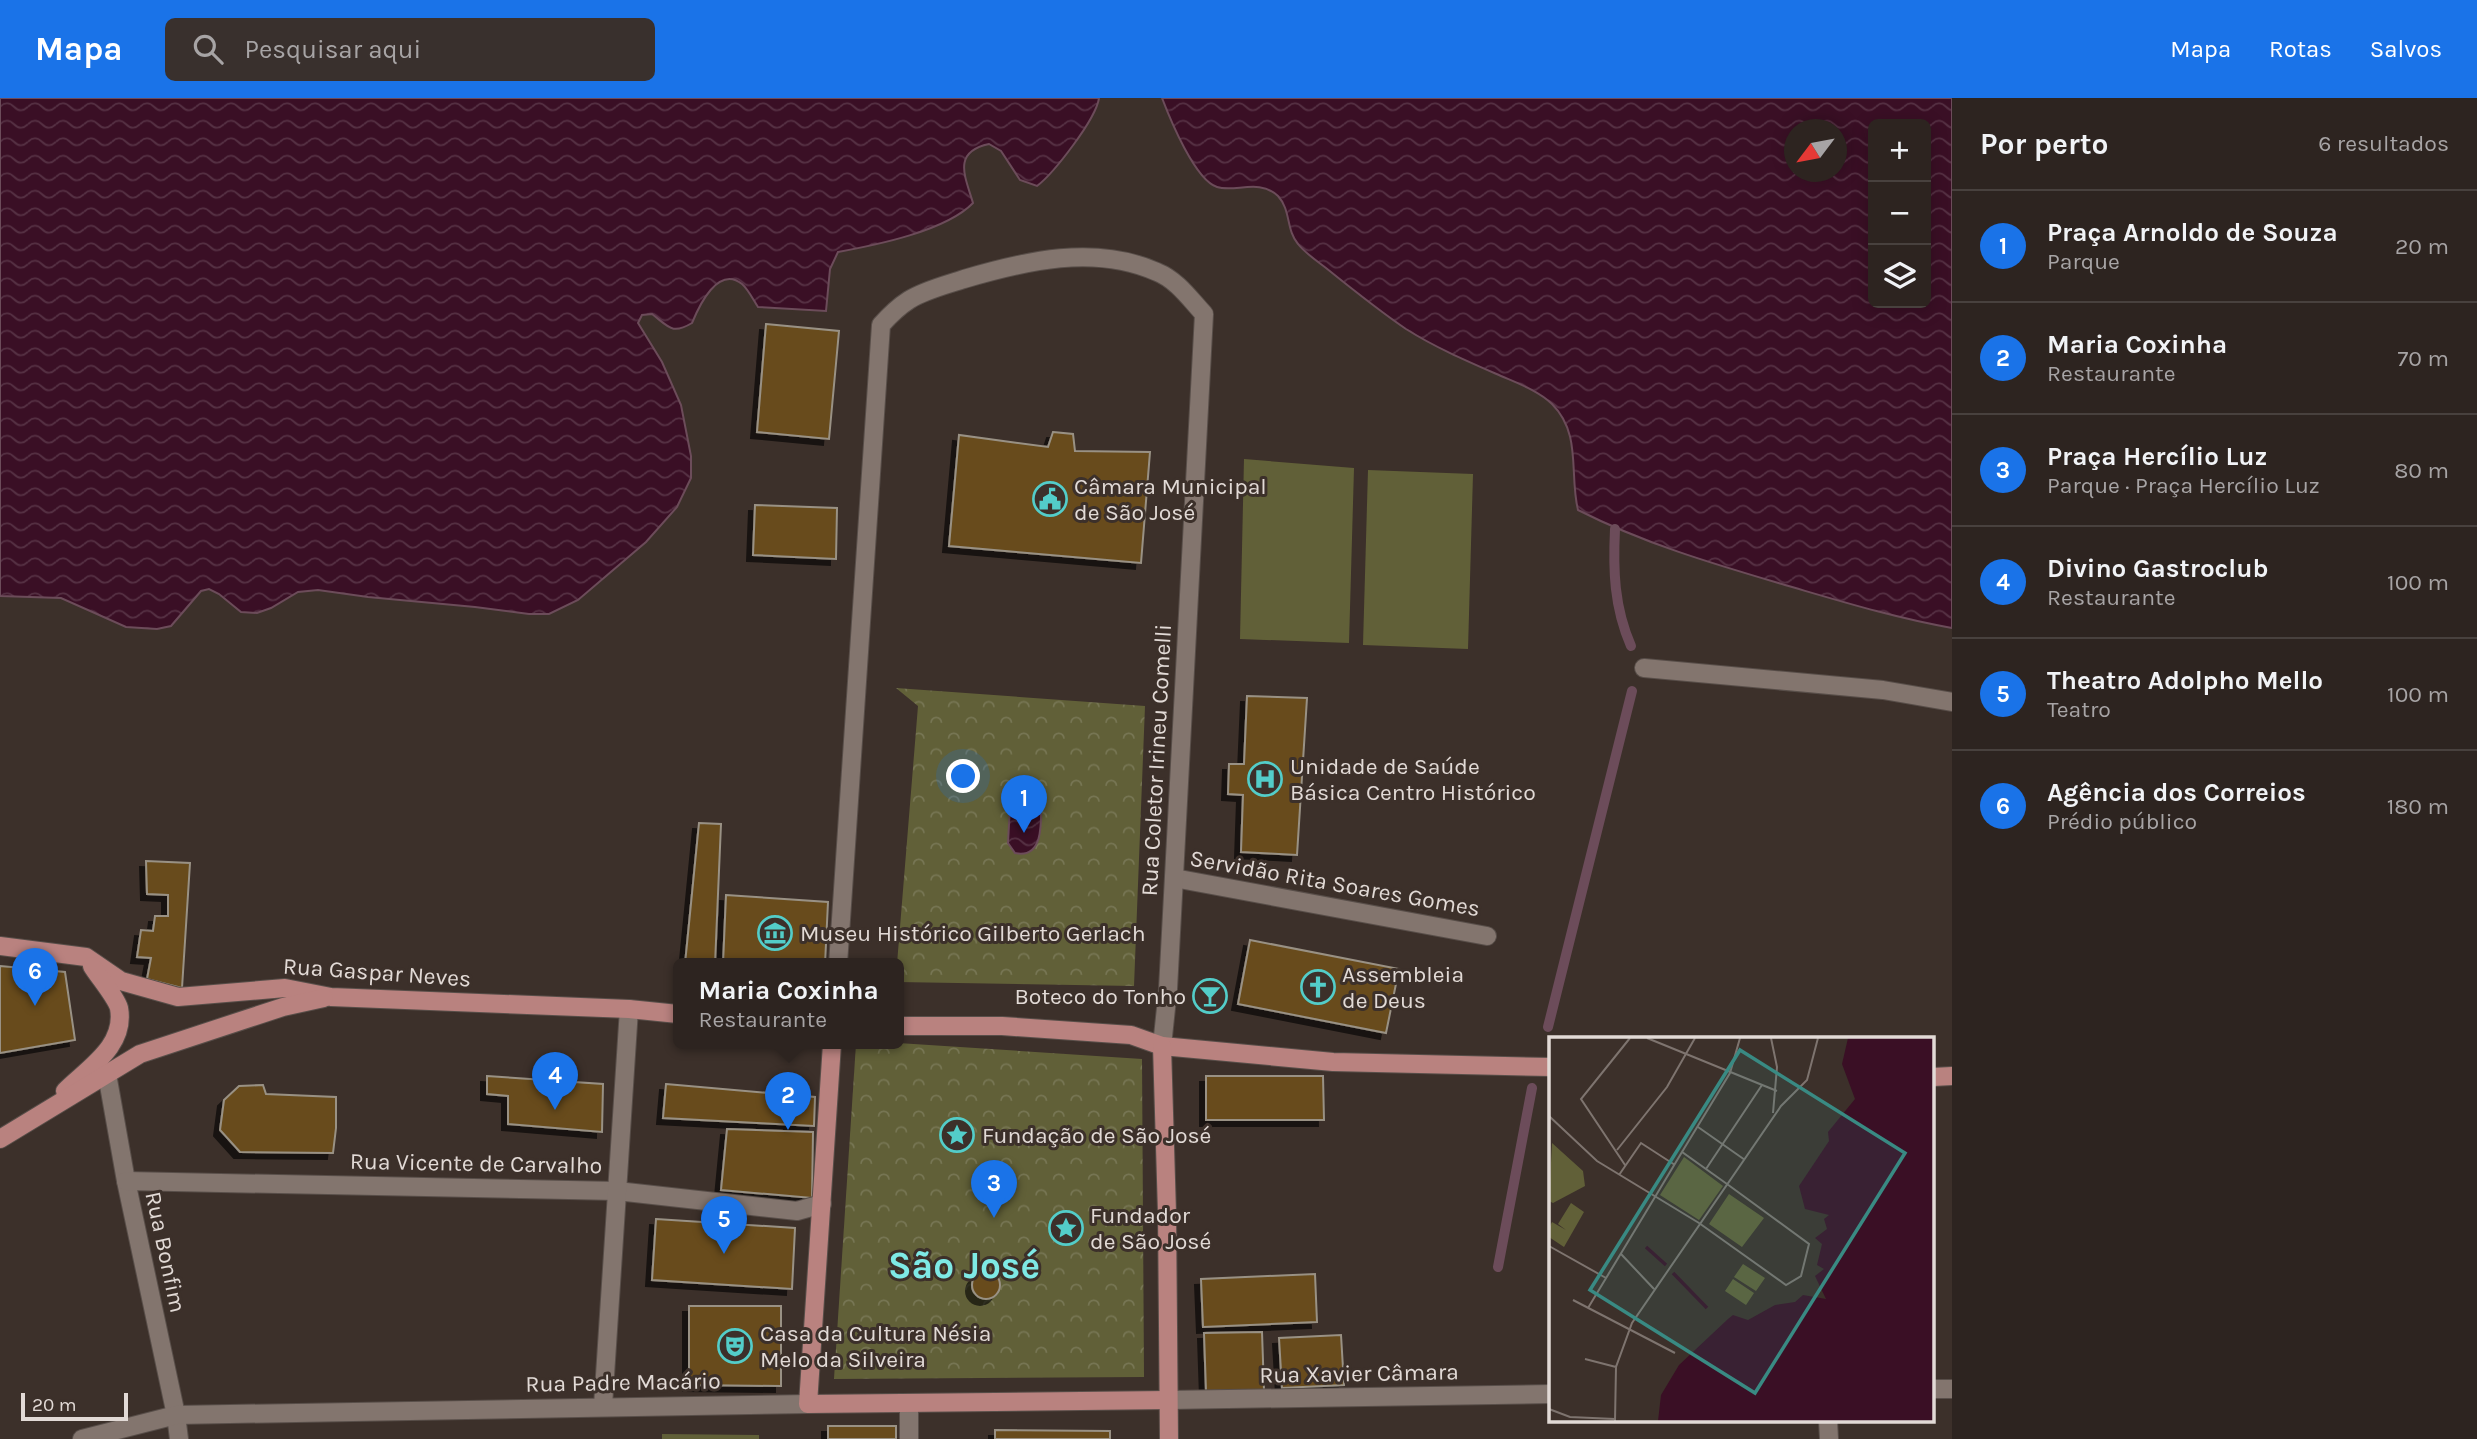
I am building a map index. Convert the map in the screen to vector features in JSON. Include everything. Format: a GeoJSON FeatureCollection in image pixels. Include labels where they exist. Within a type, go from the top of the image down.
{"type":"FeatureCollection","features":[{"type":"Feature","properties":{"kind":"main road","name":"Rua Gaspar Neves"},"geometry":{"type":"LineString","coordinates":[[0,946],[86,957],[121,981],[178,998],[285,988],[331,997],[629,1009],[673,1013]]}},
{"type":"Feature","properties":{"kind":"main road"},"geometry":{"type":"LineString","coordinates":[[44,1112],[104,1057],[117,1033],[119,1006],[86,957]]}},
{"type":"Feature","properties":{"kind":"main road"},"geometry":{"type":"LineString","coordinates":[[0,1139],[140,1054],[283,1007],[331,997]]}},
{"type":"Feature","properties":{"kind":"main road"},"geometry":{"type":"LineString","coordinates":[[904,1026],[1002,1026],[1132,1035],[1162,1046],[1333,1062],[1549,1066]]}},
{"type":"Feature","properties":{"kind":"main road","name":"Rua Coletor Irineu Comelli"},"geometry":{"type":"LineString","coordinates":[[1162,1046],[1168,1439]]}},
{"type":"Feature","properties":{"kind":"main road"},"geometry":{"type":"LineString","coordinates":[[808,1404],[832,1049]]}},
{"type":"Feature","properties":{"kind":"main road"},"geometry":{"type":"LineString","coordinates":[[1934,1077],[1952,1076]]}},
{"type":"Feature","properties":{"kind":"main road","name":"Rua Padre Macário"},"geometry":{"type":"LineString","coordinates":[[808,1404],[1168,1400]]}},
{"type":"Feature","properties":{"kind":"street","name":"Rua Coletor Irineu Comelli"},"geometry":{"type":"LineString","coordinates":[[838,958],[881,325],[891,313],[909,300],[942,286],[1010,265],[1061,257],[1103,258],[1137,265],[1158,272],[1173,281],[1205,314],[1168,989],[1162,1046]]}},
{"type":"Feature","properties":{"kind":"street"},"geometry":{"type":"LineString","coordinates":[[1644,668],[1883,690],[1952,702]]}},
{"type":"Feature","properties":{"kind":"street","name":"Servidão Rita Soares Gomes"},"geometry":{"type":"LineString","coordinates":[[1174,878],[1487,936]]}},
{"type":"Feature","properties":{"kind":"street"},"geometry":{"type":"LineString","coordinates":[[603,1406],[629,1009]]}},
{"type":"Feature","properties":{"kind":"street","name":"Rua Bonfim"},"geometry":{"type":"LineString","coordinates":[[107,1074],[179,1439]]}},
{"type":"Feature","properties":{"kind":"street","name":"Rua Vicente de Carvalho"},"geometry":{"type":"LineString","coordinates":[[126,1181],[617,1191],[797,1211],[822,1204]]}},
{"type":"Feature","properties":{"kind":"street"},"geometry":{"type":"LineString","coordinates":[[1934,1389],[1952,1389]]}},
{"type":"Feature","properties":{"kind":"street","name":"Rua Xavier Câmara"},"geometry":{"type":"LineString","coordinates":[[1168,1400],[1549,1394]]}},
{"type":"Feature","properties":{"kind":"street"},"geometry":{"type":"LineString","coordinates":[[909,1403],[909,1439]]}},
{"type":"Feature","properties":{"kind":"street","name":"Rua Padre Macário"},"geometry":{"type":"LineString","coordinates":[[82,1439],[176,1415],[808,1404]]}},
{"type":"Feature","properties":{"kind":"green space"},"geometry":{"type":"Polygon","coordinates":[[[1244,459],[1354,468],[1349,643],[1240,639],[1244,459]]]}},
{"type":"Feature","properties":{"kind":"green space"},"geometry":{"type":"Polygon","coordinates":[[[1368,470],[1473,474],[1468,649],[1363,645],[1368,470]]]}},
{"type":"Feature","properties":{"kind":"green space"},"geometry":{"type":"Polygon","coordinates":[[[896,688],[1145,706],[1134,986],[904,982],[904,958],[897,958],[918,706],[896,688]]]}},
{"type":"Feature","properties":{"kind":"green space"},"geometry":{"type":"Polygon","coordinates":[[[904,1043],[1142,1059],[1144,1377],[834,1379],[856,1049],[904,1049],[904,1043]]]}},
{"type":"Feature","properties":{"kind":"green space"},"geometry":{"type":"Polygon","coordinates":[[[662,1434],[759,1435],[759,1439],[662,1439],[662,1434]]]}},
{"type":"Feature","properties":{"kind":"water"},"geometry":{"type":"Polygon","coordinates":[[[0,98],[1099,98],[1090,119],[1073,145],[1037,186],[1020,180],[1001,151],[989,144],[977,148],[966,159],[965,175],[973,203],[961,213],[910,235],[838,252],[830,269],[826,311],[758,307],[742,284],[725,280],[711,290],[692,323],[685,327],[671,328],[652,314],[642,315],[638,323],[662,362],[681,405],[691,456],[691,478],[677,507],[646,542],[578,600],[549,614],[529,614],[318,590],[298,592],[257,613],[241,612],[209,589],[201,591],[171,626],[157,629],[126,627],[61,598],[0,596],[0,98]]]}},
{"type":"Feature","properties":{"kind":"water"},"geometry":{"type":"Polygon","coordinates":[[[1162,98],[1952,98],[1952,628],[1868,609],[1706,561],[1654,543],[1578,510],[1571,441],[1561,416],[1552,404],[1528,388],[1429,342],[1375,307],[1301,247],[1294,238],[1278,196],[1263,188],[1217,187],[1200,173],[1177,134],[1162,98]]]}},
{"type":"Feature","properties":{"kind":"water"},"geometry":{"type":"Polygon","coordinates":[[[1021,783],[1036,785],[1041,790],[1041,821],[1033,849],[1026,853],[1015,853],[1008,843],[1011,788],[1021,783]]]}},
{"type":"Feature","properties":{"kind":"building"},"geometry":{"type":"Polygon","coordinates":[[[766,324],[839,331],[829,439],[757,432],[766,324]]]}},
{"type":"Feature","properties":{"kind":"building","name":"Câmara Municipal de São José"},"geometry":{"type":"Polygon","coordinates":[[[1053,432],[1073,434],[1075,451],[1150,452],[1141,563],[949,546],[959,435],[1048,447],[1053,432]]]}},
{"type":"Feature","properties":{"kind":"building"},"geometry":{"type":"Polygon","coordinates":[[[755,505],[837,508],[836,559],[753,555],[755,505]]]}},
{"type":"Feature","properties":{"kind":"building","name":"Unidade de Saúde Básica Centro Histórico"},"geometry":{"type":"Polygon","coordinates":[[[1247,696],[1307,698],[1297,855],[1241,852],[1243,795],[1228,794],[1229,764],[1244,764],[1247,696]]]}},
{"type":"Feature","properties":{"kind":"building"},"geometry":{"type":"Polygon","coordinates":[[[699,823],[721,824],[715,958],[686,958],[699,823]]]}},
{"type":"Feature","properties":{"kind":"building"},"geometry":{"type":"Polygon","coordinates":[[[146,861],[190,863],[182,988],[147,979],[151,958],[137,957],[141,930],[153,931],[155,916],[168,916],[168,895],[147,894],[146,861]]]}},
{"type":"Feature","properties":{"kind":"building","name":"Museu Histórico Gilberto Gerlach"},"geometry":{"type":"Polygon","coordinates":[[[726,895],[828,902],[825,958],[723,958],[726,895]]]}},
{"type":"Feature","properties":{"kind":"building","name":"Assembleia de Deus"},"geometry":{"type":"Polygon","coordinates":[[[1250,940],[1399,969],[1386,1033],[1238,1004],[1250,940]]]}},
{"type":"Feature","properties":{"kind":"building"},"geometry":{"type":"Polygon","coordinates":[[[0,966],[65,972],[75,1040],[0,1053],[0,966]]]}},
{"type":"Feature","properties":{"kind":"building"},"geometry":{"type":"Polygon","coordinates":[[[487,1076],[603,1084],[602,1132],[508,1124],[508,1096],[487,1094],[487,1076]]]}},
{"type":"Feature","properties":{"kind":"building"},"geometry":{"type":"Polygon","coordinates":[[[1206,1076],[1323,1076],[1324,1120],[1206,1120],[1206,1076]]]}},
{"type":"Feature","properties":{"kind":"building"},"geometry":{"type":"Polygon","coordinates":[[[666,1084],[815,1097],[814,1126],[663,1118],[666,1084]]]}},
{"type":"Feature","properties":{"kind":"building"},"geometry":{"type":"Polygon","coordinates":[[[263,1085],[266,1094],[336,1097],[333,1153],[240,1152],[220,1130],[224,1100],[239,1086],[263,1085]]]}},
{"type":"Feature","properties":{"kind":"building"},"geometry":{"type":"Polygon","coordinates":[[[727,1129],[813,1132],[812,1198],[721,1190],[727,1129]]]}},
{"type":"Feature","properties":{"kind":"building"},"geometry":{"type":"Polygon","coordinates":[[[656,1219],[795,1228],[792,1289],[652,1280],[656,1219]]]}},
{"type":"Feature","properties":{"kind":"building"},"geometry":{"type":"Polygon","coordinates":[[[986,1271],[996,1275],[1000,1285],[996,1295],[986,1299],[976,1295],[972,1285],[976,1275],[986,1271]]]}},
{"type":"Feature","properties":{"kind":"building"},"geometry":{"type":"Polygon","coordinates":[[[1315,1274],[1317,1322],[1203,1327],[1201,1279],[1315,1274]]]}},
{"type":"Feature","properties":{"kind":"building","name":"Casa da Cultura Nésia Melo da Silveira"},"geometry":{"type":"Polygon","coordinates":[[[689,1306],[781,1306],[781,1386],[689,1385],[689,1306]]]}},
{"type":"Feature","properties":{"kind":"building"},"geometry":{"type":"Polygon","coordinates":[[[1262,1332],[1264,1390],[1206,1391],[1204,1333],[1262,1332]]]}},
{"type":"Feature","properties":{"kind":"building"},"geometry":{"type":"Polygon","coordinates":[[[1341,1335],[1344,1385],[1282,1388],[1279,1338],[1341,1335]]]}},
{"type":"Feature","properties":{"kind":"building"},"geometry":{"type":"Polygon","coordinates":[[[828,1426],[896,1426],[896,1439],[828,1439],[828,1426]]]}},
{"type":"Feature","properties":{"kind":"building"},"geometry":{"type":"Polygon","coordinates":[[[995,1430],[1110,1431],[1110,1439],[995,1439],[995,1430]]]}},
{"type":"Feature","properties":{"kind":"waterway"},"geometry":{"type":"LineString","coordinates":[[1615,529],[1616,588],[1621,617],[1631,646]]}},
{"type":"Feature","properties":{"kind":"waterway"},"geometry":{"type":"LineString","coordinates":[[1548,1027],[1632,691]]}},
{"type":"Feature","properties":{"kind":"waterway"},"geometry":{"type":"LineString","coordinates":[[1498,1267],[1532,1088]]}},
{"type":"Feature","properties":{"kind":"place","name":"Câmara Municipal de São José"},"geometry":{"type":"Point","coordinates":[1050,499]}},
{"type":"Feature","properties":{"kind":"place","name":"Unidade de Saúde Básica Centro Histórico"},"geometry":{"type":"Point","coordinates":[1265,779]}},
{"type":"Feature","properties":{"kind":"place","name":"Praça Arnoldo de Souza"},"geometry":{"type":"Point","coordinates":[1024,833]}},
{"type":"Feature","properties":{"kind":"place","name":"Museu Histórico Gilberto Gerlach"},"geometry":{"type":"Point","coordinates":[775,933]}},
{"type":"Feature","properties":{"kind":"place","name":"Assembleia de Deus"},"geometry":{"type":"Point","coordinates":[1318,987]}},
{"type":"Feature","properties":{"kind":"place","name":"Boteco do Tonho"},"geometry":{"type":"Point","coordinates":[1210,996]}},
{"type":"Feature","properties":{"kind":"place","name":"Agência dos Correios"},"geometry":{"type":"Point","coordinates":[35,1006]}},
{"type":"Feature","properties":{"kind":"place","name":"Divino Gastroclub"},"geometry":{"type":"Point","coordinates":[555,1110]}},
{"type":"Feature","properties":{"kind":"place","name":"Maria Coxinha"},"geometry":{"type":"Point","coordinates":[788,1130]}},
{"type":"Feature","properties":{"kind":"place","name":"Fundação de São José"},"geometry":{"type":"Point","coordinates":[957,1135]}},
{"type":"Feature","properties":{"kind":"place","name":"Praça Hercílio Luz"},"geometry":{"type":"Point","coordinates":[994,1218]}},
{"type":"Feature","properties":{"kind":"place","name":"Fundador de São José"},"geometry":{"type":"Point","coordinates":[1066,1228]}},
{"type":"Feature","properties":{"kind":"place","name":"Theatro Adolpho Mello"},"geometry":{"type":"Point","coordinates":[724,1254]}},
{"type":"Feature","properties":{"kind":"place","name":"Casa da Cultura Nésia Melo da Silveira"},"geometry":{"type":"Point","coordinates":[735,1346]}},
{"type":"Feature","properties":{"kind":"district","name":"São José"},"geometry":{"type":"Point","coordinates":[964,1265]}}]}
